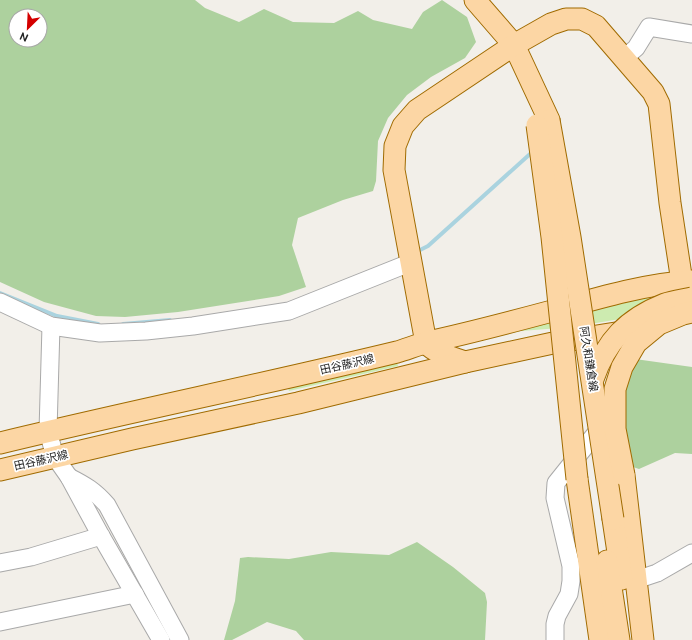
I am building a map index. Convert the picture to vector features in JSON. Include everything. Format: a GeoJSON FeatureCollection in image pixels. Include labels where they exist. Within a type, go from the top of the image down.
{"type":"FeatureCollection","features":[{"type":"Feature","properties":{"kind":"main road","name":"阿久和鎌倉線"},"geometry":{"type":"LineString","coordinates":[[475,0],[514,45],[531,82],[562,186],[573,252],[607,520],[631,640]]}},
{"type":"Feature","properties":{"kind":"main road"},"geometry":{"type":"LineString","coordinates":[[465,362],[440,354],[432,350],[426,343],[394,170],[395,146],[403,126],[417,110],[514,45],[551,24],[566,19],[582,19],[596,26],[653,92],[659,104],[670,203],[688,287],[673,307],[663,326]]}},
{"type":"Feature","properties":{"kind":"main road","name":"阿久和鎌倉線"},"geometry":{"type":"LineString","coordinates":[[543,123],[552,237],[577,479],[600,640]]}},
{"type":"Feature","properties":{"kind":"main road"},"geometry":{"type":"LineString","coordinates":[[619,640],[607,520],[589,447],[587,416],[589,390],[599,362],[613,339],[635,318],[666,304],[688,287]]}},
{"type":"Feature","properties":{"kind":"main road","name":"田谷藤沢線"},"geometry":{"type":"LineString","coordinates":[[0,443],[284,379],[426,343],[464,335],[631,290],[688,287]]}},
{"type":"Feature","properties":{"kind":"main road"},"geometry":{"type":"LineString","coordinates":[[643,640],[624,475],[615,428],[615,389],[622,367],[636,343],[659,324],[692,312]]}},
{"type":"Feature","properties":{"kind":"main road","name":"田谷藤沢線"},"geometry":{"type":"LineString","coordinates":[[0,470],[553,343],[627,331],[692,323]]}},
{"type":"Feature","properties":{"kind":"street"},"geometry":{"type":"LineString","coordinates":[[624,58],[636,48],[650,27],[692,34]]}},
{"type":"Feature","properties":{"kind":"street"},"geometry":{"type":"LineString","coordinates":[[0,302],[51,326],[100,333],[146,331],[193,326],[289,310],[412,262]]}},
{"type":"Feature","properties":{"kind":"street"},"geometry":{"type":"LineString","coordinates":[[51,326],[48,431],[54,457],[69,477],[161,640]]}},
{"type":"Feature","properties":{"kind":"street"},"geometry":{"type":"LineString","coordinates":[[555,640],[555,624],[557,616],[569,594],[572,581],[571,566],[555,498],[556,483],[596,433],[603,419],[605,399],[627,331]]}},
{"type":"Feature","properties":{"kind":"street"},"geometry":{"type":"LineString","coordinates":[[69,477],[97,494],[107,505],[180,640]]}},
{"type":"Feature","properties":{"kind":"street"},"geometry":{"type":"LineString","coordinates":[[0,562],[31,557],[101,536]]}},
{"type":"Feature","properties":{"kind":"street"},"geometry":{"type":"LineString","coordinates":[[636,580],[657,573],[692,553]]}},
{"type":"Feature","properties":{"kind":"street"},"geometry":{"type":"LineString","coordinates":[[0,622],[135,594]]}},
{"type":"Feature","properties":{"kind":"green space"},"geometry":{"type":"Polygon","coordinates":[[[0,0],[195,0],[205,8],[239,22],[264,9],[293,22],[334,23],[358,11],[373,20],[412,29],[423,12],[442,0],[467,17],[476,42],[465,58],[431,77],[407,95],[388,118],[378,141],[376,181],[373,191],[343,200],[298,218],[292,245],[306,287],[279,296],[178,312],[125,317],[96,316],[44,302],[0,282],[0,0]]]}},
{"type":"Feature","properties":{"kind":"green space"},"geometry":{"type":"Polygon","coordinates":[[[665,294],[620,319],[573,327],[521,331],[460,345],[624,299],[665,294]]]}},
{"type":"Feature","properties":{"kind":"green space"},"geometry":{"type":"Polygon","coordinates":[[[396,359],[398,366],[289,391],[287,385],[396,359]]]}},
{"type":"Feature","properties":{"kind":"green space"},"geometry":{"type":"Polygon","coordinates":[[[635,359],[692,367],[692,454],[675,453],[639,469],[630,466],[622,409],[626,379],[635,359]]]}},
{"type":"Feature","properties":{"kind":"green space"},"geometry":{"type":"Polygon","coordinates":[[[417,542],[453,567],[485,593],[487,602],[485,640],[304,640],[296,631],[267,622],[232,640],[224,640],[235,601],[240,558],[289,559],[331,552],[389,555],[417,542]]]}},
{"type":"Feature","properties":{"kind":"waterway"},"geometry":{"type":"LineString","coordinates":[[416,252],[428,246],[530,154]]}},
{"type":"Feature","properties":{"kind":"waterway"},"geometry":{"type":"LineString","coordinates":[[0,293],[57,316],[98,324]]}},
{"type":"Feature","properties":{"kind":"waterway"},"geometry":{"type":"LineString","coordinates":[[123,324],[170,320]]}}]}
